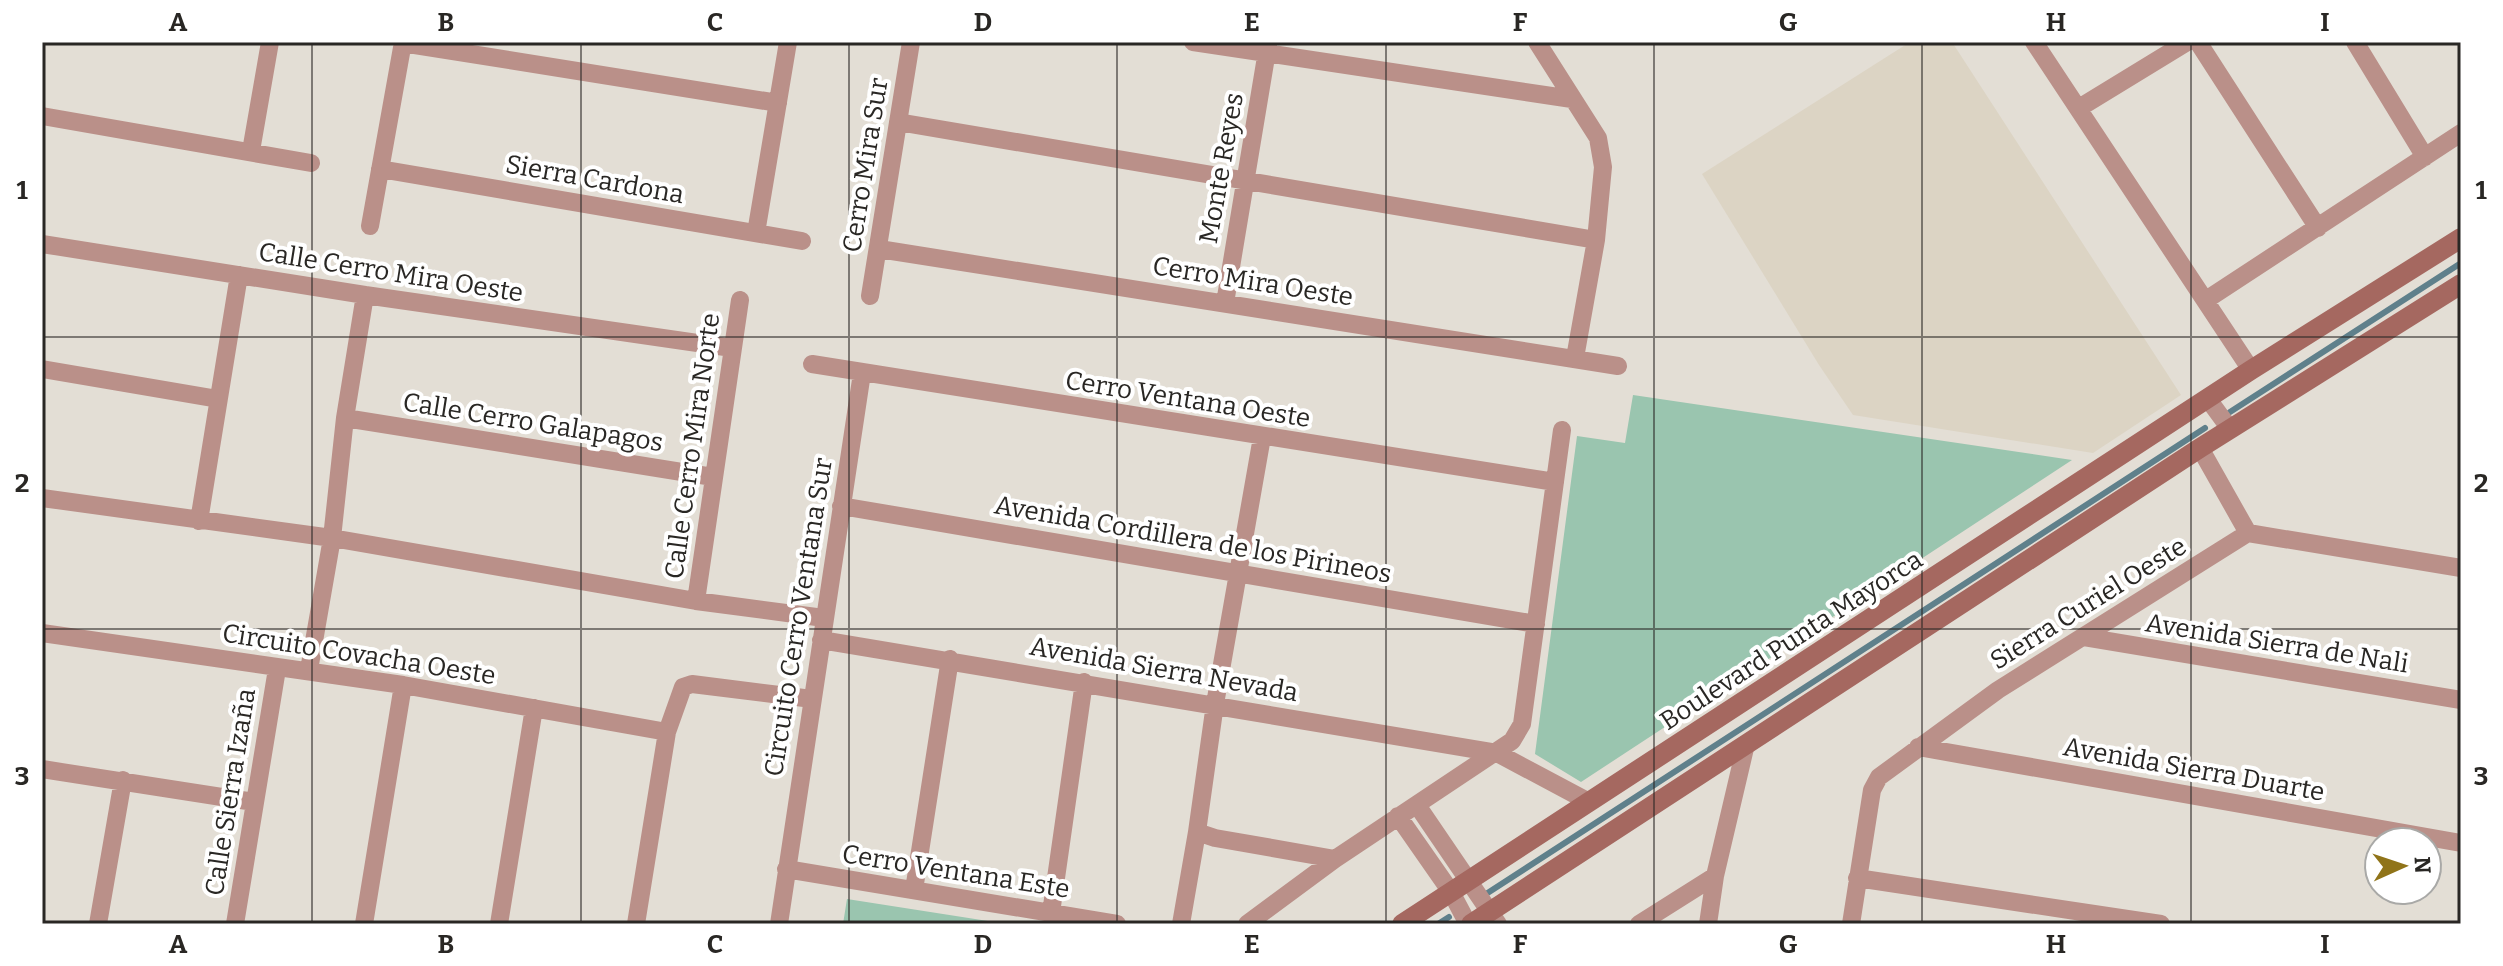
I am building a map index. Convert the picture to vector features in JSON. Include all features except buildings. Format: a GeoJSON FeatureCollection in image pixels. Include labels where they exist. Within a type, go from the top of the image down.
{"type":"FeatureCollection","features":[{"type":"Feature","properties":{"kind":"street"},"geometry":{"type":"LineString","coordinates":[[251,151],[270,42]]}},
{"type":"Feature","properties":{"kind":"street"},"geometry":{"type":"LineString","coordinates":[[370,226],[402,42],[778,103]]}},
{"type":"Feature","properties":{"kind":"street"},"geometry":{"type":"LineString","coordinates":[[756,233],[788,42]]}},
{"type":"Feature","properties":{"kind":"street","name":"Cerro Mira Sur"},"geometry":{"type":"LineString","coordinates":[[870,296],[911,42]]}},
{"type":"Feature","properties":{"kind":"street"},"geometry":{"type":"LineString","coordinates":[[1193,42],[1268,48],[1572,99]]}},
{"type":"Feature","properties":{"kind":"street"},"geometry":{"type":"LineString","coordinates":[[1537,42],[1598,138],[1603,167],[1596,240],[1575,358]]}},
{"type":"Feature","properties":{"kind":"street"},"geometry":{"type":"LineString","coordinates":[[2034,42],[2251,370]]}},
{"type":"Feature","properties":{"kind":"street"},"geometry":{"type":"LineString","coordinates":[[2079,108],[2187,42]]}},
{"type":"Feature","properties":{"kind":"street"},"geometry":{"type":"LineString","coordinates":[[2198,42],[2318,228]]}},
{"type":"Feature","properties":{"kind":"street"},"geometry":{"type":"LineString","coordinates":[[2355,42],[2425,157]]}},
{"type":"Feature","properties":{"kind":"street","name":"Monte Reyes"},"geometry":{"type":"LineString","coordinates":[[1225,303],[1268,48]]}},
{"type":"Feature","properties":{"kind":"street"},"geometry":{"type":"LineString","coordinates":[[42,116],[311,163]]}},
{"type":"Feature","properties":{"kind":"street"},"geometry":{"type":"LineString","coordinates":[[898,122],[1596,240]]}},
{"type":"Feature","properties":{"kind":"street"},"geometry":{"type":"LineString","coordinates":[[2206,300],[2461,133]]}},
{"type":"Feature","properties":{"kind":"street","name":"Sierra Cardona"},"geometry":{"type":"LineString","coordinates":[[380,169],[802,241]]}},
{"type":"Feature","properties":{"kind":"street","name":"Boulevard Punta Mayorca"},"geometry":{"type":"LineString","coordinates":[[1402,924],[2251,370],[2461,238]]}},
{"type":"Feature","properties":{"kind":"street","name":"Calle Cerro Mira Oeste"},"geometry":{"type":"LineString","coordinates":[[42,244],[732,348]]}},
{"type":"Feature","properties":{"kind":"street","name":"Cerro Mira Oeste"},"geometry":{"type":"LineString","coordinates":[[879,249],[1618,366]]}},
{"type":"Feature","properties":{"kind":"street"},"geometry":{"type":"LineString","coordinates":[[199,521],[239,275]]}},
{"type":"Feature","properties":{"kind":"street"},"geometry":{"type":"LineString","coordinates":[[1398,816],[1470,924],[1494,918],[1746,744],[2200,448],[2461,284]]}},
{"type":"Feature","properties":{"kind":"street"},"geometry":{"type":"LineString","coordinates":[[309,670],[332,538],[345,418],[365,295]]}},
{"type":"Feature","properties":{"kind":"street","name":"Calle Cerro Mira Norte"},"geometry":{"type":"LineString","coordinates":[[696,601],[740,300]]}},
{"type":"Feature","properties":{"kind":"street","name":"Cerro Ventana Oeste"},"geometry":{"type":"LineString","coordinates":[[812,364],[1555,482]]}},
{"type":"Feature","properties":{"kind":"street"},"geometry":{"type":"LineString","coordinates":[[42,369],[218,399]]}},
{"type":"Feature","properties":{"kind":"street","name":"Circuito Cerro Ventana Sur"},"geometry":{"type":"LineString","coordinates":[[779,924],[862,373]]}},
{"type":"Feature","properties":{"kind":"street"},"geometry":{"type":"LineString","coordinates":[[2208,399],[2230,429]]}},
{"type":"Feature","properties":{"kind":"street","name":"Calle Cerro Galapagos"},"geometry":{"type":"LineString","coordinates":[[345,418],[713,477]]}},
{"type":"Feature","properties":{"kind":"street"},"geometry":{"type":"LineString","coordinates":[[1247,924],[1335,859],[1512,741],[1522,724],[1562,430]]}},
{"type":"Feature","properties":{"kind":"street"},"geometry":{"type":"LineString","coordinates":[[1181,924],[1215,704],[1262,437]]}},
{"type":"Feature","properties":{"kind":"street"},"geometry":{"type":"LineString","coordinates":[[2200,448],[2248,533],[2461,568]]}},
{"type":"Feature","properties":{"kind":"street"},"geometry":{"type":"LineString","coordinates":[[42,498],[332,538],[696,601],[824,618]]}},
{"type":"Feature","properties":{"kind":"street","name":"Avenida Cordillera de los Pirineos"},"geometry":{"type":"LineString","coordinates":[[841,506],[1536,624]]}},
{"type":"Feature","properties":{"kind":"street","name":"Sierra Curiel Oeste"},"geometry":{"type":"LineString","coordinates":[[1857,878],[1872,790],[1879,777],[1998,690],[2248,533]]}},
{"type":"Feature","properties":{"kind":"street","name":"Circuito Covacha Oeste"},"geometry":{"type":"LineString","coordinates":[[42,633],[277,669],[309,670],[667,732]]}},
{"type":"Feature","properties":{"kind":"street","name":"Avenida Sierra de Nali"},"geometry":{"type":"LineString","coordinates":[[2084,637],[2461,700]]}},
{"type":"Feature","properties":{"kind":"street","name":"Avenida Sierra Nevada"},"geometry":{"type":"LineString","coordinates":[[821,640],[950,659],[1497,753],[1589,802]]}},
{"type":"Feature","properties":{"kind":"street"},"geometry":{"type":"LineString","coordinates":[[914,890],[950,659]]}},
{"type":"Feature","properties":{"kind":"street","name":"Calle Sierra Izaña"},"geometry":{"type":"LineString","coordinates":[[235,924],[277,669]]}},
{"type":"Feature","properties":{"kind":"street"},"geometry":{"type":"LineString","coordinates":[[1051,913],[1084,682]]}},
{"type":"Feature","properties":{"kind":"street"},"geometry":{"type":"LineString","coordinates":[[636,924],[667,732],[683,687],[692,684],[812,699]]}},
{"type":"Feature","properties":{"kind":"street"},"geometry":{"type":"LineString","coordinates":[[364,924],[403,685]]}},
{"type":"Feature","properties":{"kind":"street"},"geometry":{"type":"LineString","coordinates":[[499,924],[534,708]]}},
{"type":"Feature","properties":{"kind":"street"},"geometry":{"type":"LineString","coordinates":[[1708,924],[1715,876],[1746,744]]}},
{"type":"Feature","properties":{"kind":"street","name":"Avenida Sierra Duarte"},"geometry":{"type":"LineString","coordinates":[[1918,747],[2461,843]]}},
{"type":"Feature","properties":{"kind":"street"},"geometry":{"type":"LineString","coordinates":[[42,769],[254,802]]}},
{"type":"Feature","properties":{"kind":"street"},"geometry":{"type":"LineString","coordinates":[[98,924],[123,780]]}},
{"type":"Feature","properties":{"kind":"street"},"geometry":{"type":"LineString","coordinates":[[1417,805],[1494,918]]}},
{"type":"Feature","properties":{"kind":"street"},"geometry":{"type":"LineString","coordinates":[[1197,832],[1215,838],[1335,859]]}},
{"type":"Feature","properties":{"kind":"street","name":"Cerro Ventana Este"},"geometry":{"type":"LineString","coordinates":[[786,869],[1117,924]]}},
{"type":"Feature","properties":{"kind":"street"},"geometry":{"type":"LineString","coordinates":[[1639,924],[1715,876]]}},
{"type":"Feature","properties":{"kind":"street"},"geometry":{"type":"LineString","coordinates":[[1851,924],[1857,878],[2161,924]]}},
{"type":"Feature","properties":{"kind":"shaded area"},"geometry":{"type":"Polygon","coordinates":[[[1910,42],[1952,42],[2181,395],[2093,453],[1853,415],[1702,174],[1910,42]]]}},
{"type":"Feature","properties":{"kind":"green space"},"geometry":{"type":"Polygon","coordinates":[[[1633,395],[2072,460],[1581,782],[1535,754],[1577,436],[1625,443],[1633,395]]]}},
{"type":"Feature","properties":{"kind":"green space"},"geometry":{"type":"Polygon","coordinates":[[[847,899],[1007,924],[843,924],[847,899]]]}},
{"type":"Feature","properties":{"kind":"waterway"},"geometry":{"type":"LineString","coordinates":[[2230,412],[2461,263]]}},
{"type":"Feature","properties":{"kind":"waterway"},"geometry":{"type":"LineString","coordinates":[[1486,894],[2205,428]]}},
{"type":"Feature","properties":{"kind":"waterway"},"geometry":{"type":"LineString","coordinates":[[1438,924],[1449,917]]}}]}
